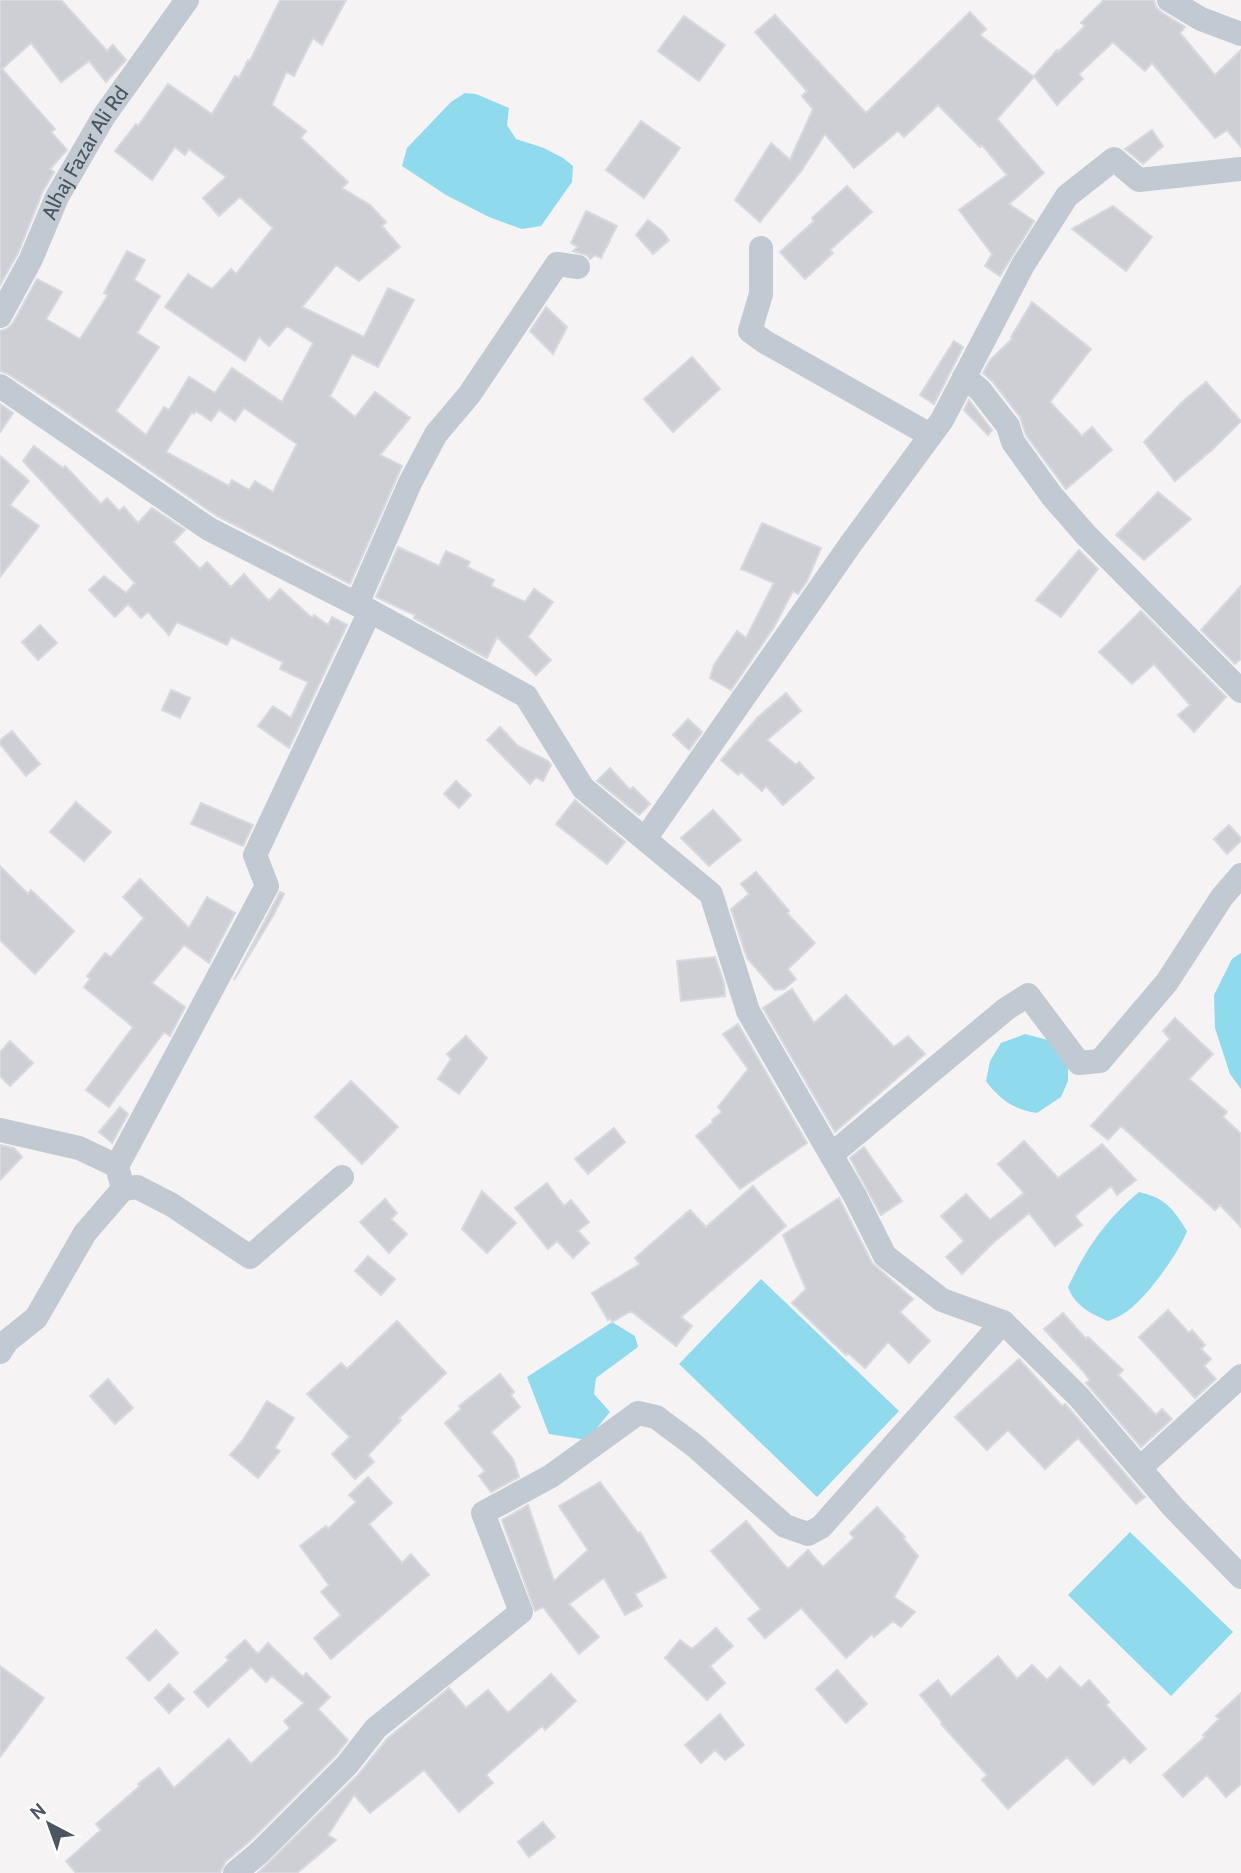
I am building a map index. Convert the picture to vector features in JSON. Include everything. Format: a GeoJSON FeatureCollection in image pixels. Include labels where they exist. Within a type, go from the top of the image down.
{"type":"FeatureCollection","features":[{"type":"Feature","properties":{"kind":"street","name":"Alhaj Fazar Ali Rd"},"geometry":{"type":"LineString","coordinates":[[0,316],[31,259],[57,197],[104,116],[187,0]]}},
{"type":"Feature","properties":{"kind":"street"},"geometry":{"type":"LineString","coordinates":[[1169,0],[1201,19],[1241,34]]}},
{"type":"Feature","properties":{"kind":"street"},"geometry":{"type":"LineString","coordinates":[[645,839],[850,545],[942,420],[1023,265],[1067,196],[1114,159],[1139,180],[1241,169]]}},
{"type":"Feature","properties":{"kind":"street"},"geometry":{"type":"LineString","coordinates":[[761,248],[761,293],[750,331],[930,435]]}},
{"type":"Feature","properties":{"kind":"street"},"geometry":{"type":"LineString","coordinates":[[0,1352],[8,1340],[36,1318],[120,1177],[267,886],[255,855],[363,608],[410,483],[436,434],[470,395],[557,264],[578,267]]}},
{"type":"Feature","properties":{"kind":"street"},"geometry":{"type":"LineString","coordinates":[[964,377],[980,390],[1008,426],[1013,442],[1052,496],[1086,535],[1241,691]]}},
{"type":"Feature","properties":{"kind":"street"},"geometry":{"type":"LineString","coordinates":[[0,386],[209,529],[526,696],[583,788],[711,894],[748,1011],[831,1155],[885,1256],[942,1300],[1003,1322],[1079,1396],[1173,1507],[1241,1577]]}},
{"type":"Feature","properties":{"kind":"street"},"geometry":{"type":"LineString","coordinates":[[831,1155],[1006,1009],[1028,995],[1079,1063],[1100,1061],[1167,982],[1222,897],[1241,875]]}},
{"type":"Feature","properties":{"kind":"street"},"geometry":{"type":"LineString","coordinates":[[0,1130],[79,1148],[120,1177],[172,1205],[250,1257],[342,1177]]}},
{"type":"Feature","properties":{"kind":"street"},"geometry":{"type":"LineString","coordinates":[[235,1873],[260,1852],[347,1765],[376,1728],[521,1612],[483,1513],[551,1476],[638,1413],[656,1417],[695,1446],[785,1526],[807,1534],[821,1527],[1003,1322]]}},
{"type":"Feature","properties":{"kind":"street"},"geometry":{"type":"LineString","coordinates":[[1140,1468],[1241,1376]]}},
{"type":"Feature","properties":{"kind":"water"},"geometry":{"type":"Polygon","coordinates":[[[465,93],[476,94],[509,108],[507,125],[516,139],[544,148],[573,166],[572,182],[541,226],[522,229],[489,217],[446,195],[402,166],[407,148],[451,102],[465,93]]]}},
{"type":"Feature","properties":{"kind":"water"},"geometry":{"type":"Polygon","coordinates":[[[1241,953],[1241,1089],[1230,1074],[1215,1028],[1214,995],[1232,959],[1241,953]]]}},
{"type":"Feature","properties":{"kind":"water"},"geometry":{"type":"Polygon","coordinates":[[[1025,1034],[1048,1040],[1068,1066],[1068,1081],[1061,1097],[1037,1113],[1008,1103],[986,1081],[990,1061],[1001,1043],[1025,1034]]]}},
{"type":"Feature","properties":{"kind":"water"},"geometry":{"type":"Polygon","coordinates":[[[1139,1192],[1162,1201],[1187,1231],[1177,1252],[1141,1299],[1120,1316],[1108,1321],[1079,1304],[1068,1287],[1098,1235],[1139,1192]]]}},
{"type":"Feature","properties":{"kind":"water"},"geometry":{"type":"Polygon","coordinates":[[[761,1279],[899,1411],[817,1497],[679,1364],[761,1279]]]}},
{"type":"Feature","properties":{"kind":"water"},"geometry":{"type":"Polygon","coordinates":[[[612,1322],[635,1336],[638,1347],[596,1378],[594,1394],[610,1412],[587,1440],[549,1434],[527,1377],[612,1322]]]}},
{"type":"Feature","properties":{"kind":"water"},"geometry":{"type":"Polygon","coordinates":[[[1130,1532],[1233,1632],[1171,1696],[1068,1595],[1130,1532]]]}},
{"type":"Feature","properties":{"kind":"building"},"geometry":{"type":"Polygon","coordinates":[[[0,0],[61,0],[107,51],[113,45],[126,60],[106,82],[89,61],[61,82],[31,43],[2,69],[55,129],[51,132],[67,150],[50,169],[54,172],[43,191],[18,253],[0,285],[0,0]]]}},
{"type":"Feature","properties":{"kind":"building"},"geometry":{"type":"Polygon","coordinates":[[[280,0],[346,0],[322,45],[313,38],[294,76],[286,72],[272,105],[306,131],[301,138],[348,182],[342,188],[370,205],[386,222],[382,226],[400,247],[359,281],[336,265],[302,307],[364,337],[388,288],[414,300],[378,367],[352,354],[330,396],[355,417],[375,392],[410,418],[380,455],[402,466],[350,584],[217,516],[45,398],[0,371],[0,331],[13,323],[37,279],[62,292],[46,319],[80,339],[108,295],[104,293],[127,251],[145,260],[134,280],[160,296],[137,333],[159,347],[116,411],[146,435],[164,407],[169,410],[189,377],[215,393],[232,368],[282,402],[313,343],[287,326],[269,346],[259,337],[245,361],[165,307],[188,274],[212,289],[231,269],[236,274],[273,228],[240,197],[219,216],[203,198],[226,177],[189,149],[185,155],[175,147],[152,180],[115,151],[136,124],[138,126],[168,84],[212,114],[235,76],[239,78],[248,60],[250,61],[280,0]],[[244,408],[235,421],[219,410],[211,421],[196,411],[194,414],[192,412],[166,452],[229,486],[232,480],[249,490],[255,481],[273,492],[297,444],[244,408]]]}},
{"type":"Feature","properties":{"kind":"building"},"geometry":{"type":"Polygon","coordinates":[[[1104,0],[1154,0],[1161,12],[1185,27],[1180,33],[1215,75],[1241,50],[1241,147],[1227,130],[1215,138],[1152,63],[1145,71],[1113,42],[1079,74],[1083,79],[1057,105],[1034,76],[1057,50],[1058,52],[1085,26],[1081,23],[1104,0]]]}},
{"type":"Feature","properties":{"kind":"building"},"geometry":{"type":"Polygon","coordinates":[[[970,12],[986,29],[980,35],[1034,77],[997,119],[1044,173],[1009,204],[1034,221],[1000,276],[985,266],[992,254],[959,210],[1007,175],[982,145],[980,147],[938,105],[904,137],[898,131],[854,168],[825,134],[802,170],[760,222],[735,200],[771,143],[790,160],[813,109],[802,96],[807,91],[755,32],[775,15],[866,113],[970,12]]]}},
{"type":"Feature","properties":{"kind":"building"},"geometry":{"type":"Polygon","coordinates":[[[684,16],[725,45],[699,81],[658,51],[684,16]]]}},
{"type":"Feature","properties":{"kind":"building"},"geometry":{"type":"Polygon","coordinates":[[[641,121],[680,148],[644,198],[606,170],[641,121]]]}},
{"type":"Feature","properties":{"kind":"building"},"geometry":{"type":"Polygon","coordinates":[[[1152,130],[1163,146],[1143,164],[1125,149],[1152,130]]]}},
{"type":"Feature","properties":{"kind":"building"},"geometry":{"type":"Polygon","coordinates":[[[847,186],[872,212],[830,250],[833,253],[805,279],[780,252],[847,186]]]}},
{"type":"Feature","properties":{"kind":"building"},"geometry":{"type":"Polygon","coordinates":[[[1113,206],[1152,237],[1126,271],[1072,229],[1113,206]]]}},
{"type":"Feature","properties":{"kind":"building"},"geometry":{"type":"Polygon","coordinates":[[[586,211],[617,226],[601,258],[595,255],[590,259],[587,255],[573,251],[578,247],[571,243],[586,211]]]}},
{"type":"Feature","properties":{"kind":"building"},"geometry":{"type":"Polygon","coordinates":[[[648,220],[669,240],[653,254],[636,235],[648,220]]]}},
{"type":"Feature","properties":{"kind":"building"},"geometry":{"type":"Polygon","coordinates":[[[1032,302],[1091,349],[1050,402],[1082,436],[1092,427],[1112,450],[1066,489],[1026,435],[1020,417],[983,373],[990,360],[1012,339],[1032,302]]]}},
{"type":"Feature","properties":{"kind":"building"},"geometry":{"type":"Polygon","coordinates":[[[546,307],[567,327],[553,354],[530,331],[546,307]]]}},
{"type":"Feature","properties":{"kind":"building"},"geometry":{"type":"Polygon","coordinates":[[[954,341],[963,347],[934,404],[920,395],[954,341]]]}},
{"type":"Feature","properties":{"kind":"building"},"geometry":{"type":"Polygon","coordinates":[[[692,357],[720,389],[673,432],[644,399],[692,357]]]}},
{"type":"Feature","properties":{"kind":"building"},"geometry":{"type":"Polygon","coordinates":[[[1206,382],[1241,421],[1175,481],[1144,442],[1181,403],[1206,382]]]}},
{"type":"Feature","properties":{"kind":"building"},"geometry":{"type":"Polygon","coordinates":[[[969,400],[992,430],[988,435],[964,410],[969,400]]]}},
{"type":"Feature","properties":{"kind":"building"},"geometry":{"type":"Polygon","coordinates":[[[0,404],[13,413],[0,432],[0,404]]]}},
{"type":"Feature","properties":{"kind":"building"},"geometry":{"type":"Polygon","coordinates":[[[34,446],[63,468],[65,466],[101,504],[107,498],[119,511],[124,507],[138,523],[152,508],[185,530],[173,542],[200,569],[207,562],[231,587],[244,574],[269,601],[280,589],[312,618],[314,615],[328,625],[332,617],[347,625],[289,748],[258,726],[273,706],[291,718],[308,682],[280,669],[283,662],[231,637],[227,645],[177,622],[169,635],[148,612],[141,618],[128,604],[115,617],[89,590],[104,576],[126,593],[135,583],[23,461],[34,446]]]}},
{"type":"Feature","properties":{"kind":"building"},"geometry":{"type":"Polygon","coordinates":[[[0,456],[29,481],[10,505],[39,526],[0,577],[0,456]]]}},
{"type":"Feature","properties":{"kind":"building"},"geometry":{"type":"Polygon","coordinates":[[[1158,492],[1191,519],[1144,560],[1116,535],[1158,492]]]}},
{"type":"Feature","properties":{"kind":"building"},"geometry":{"type":"Polygon","coordinates":[[[762,523],[821,548],[807,581],[798,594],[793,591],[774,627],[731,690],[710,678],[714,665],[737,631],[746,638],[774,583],[741,569],[762,523]]]}},
{"type":"Feature","properties":{"kind":"building"},"geometry":{"type":"Polygon","coordinates":[[[398,547],[439,566],[446,551],[470,562],[467,567],[494,580],[491,586],[525,602],[534,589],[553,602],[528,637],[551,660],[536,675],[497,637],[487,658],[414,618],[415,615],[376,597],[398,547]]]}},
{"type":"Feature","properties":{"kind":"building"},"geometry":{"type":"Polygon","coordinates":[[[1079,550],[1098,569],[1061,617],[1036,600],[1079,550]]]}},
{"type":"Feature","properties":{"kind":"building"},"geometry":{"type":"Polygon","coordinates":[[[1241,586],[1241,659],[1235,664],[1201,630],[1241,586]]]}},
{"type":"Feature","properties":{"kind":"building"},"geometry":{"type":"Polygon","coordinates":[[[1141,611],[1226,697],[1194,732],[1178,715],[1190,705],[1154,664],[1132,684],[1099,652],[1141,611]]]}},
{"type":"Feature","properties":{"kind":"building"},"geometry":{"type":"Polygon","coordinates":[[[40,625],[57,643],[38,660],[22,642],[40,625]]]}},
{"type":"Feature","properties":{"kind":"building"},"geometry":{"type":"Polygon","coordinates":[[[171,690],[190,698],[180,718],[162,710],[171,690]]]}},
{"type":"Feature","properties":{"kind":"building"},"geometry":{"type":"Polygon","coordinates":[[[786,693],[801,711],[767,740],[796,765],[799,762],[814,778],[783,805],[766,786],[762,791],[741,772],[738,775],[721,760],[758,717],[786,693]]]}},
{"type":"Feature","properties":{"kind":"building"},"geometry":{"type":"Polygon","coordinates":[[[688,719],[702,732],[689,750],[673,735],[688,719]]]}},
{"type":"Feature","properties":{"kind":"building"},"geometry":{"type":"Polygon","coordinates":[[[500,727],[518,746],[548,761],[551,765],[543,781],[536,777],[530,784],[487,740],[500,727]]]}},
{"type":"Feature","properties":{"kind":"building"},"geometry":{"type":"Polygon","coordinates":[[[12,731],[40,764],[26,776],[0,744],[0,740],[12,731]]]}},
{"type":"Feature","properties":{"kind":"building"},"geometry":{"type":"Polygon","coordinates":[[[610,768],[630,790],[633,787],[650,804],[639,815],[597,781],[610,768]]]}},
{"type":"Feature","properties":{"kind":"building"},"geometry":{"type":"Polygon","coordinates":[[[456,781],[471,795],[459,808],[444,794],[456,781]]]}},
{"type":"Feature","properties":{"kind":"building"},"geometry":{"type":"Polygon","coordinates":[[[575,800],[625,842],[607,864],[556,824],[575,800]]]}},
{"type":"Feature","properties":{"kind":"building"},"geometry":{"type":"Polygon","coordinates":[[[76,802],[111,832],[84,861],[50,832],[76,802]]]}},
{"type":"Feature","properties":{"kind":"building"},"geometry":{"type":"Polygon","coordinates":[[[201,803],[253,825],[243,846],[191,824],[201,803]]]}},
{"type":"Feature","properties":{"kind":"building"},"geometry":{"type":"Polygon","coordinates":[[[713,810],[741,840],[709,866],[681,838],[713,810]]]}},
{"type":"Feature","properties":{"kind":"building"},"geometry":{"type":"Polygon","coordinates":[[[1229,825],[1241,841],[1227,854],[1214,839],[1229,825]]]}},
{"type":"Feature","properties":{"kind":"building"},"geometry":{"type":"Polygon","coordinates":[[[0,866],[28,894],[31,890],[74,931],[35,974],[0,940],[0,866]]]}},
{"type":"Feature","properties":{"kind":"building"},"geometry":{"type":"Polygon","coordinates":[[[756,872],[789,911],[787,913],[815,943],[788,969],[796,979],[784,989],[775,990],[747,958],[731,909],[749,894],[741,884],[756,872]]]}},
{"type":"Feature","properties":{"kind":"building"},"geometry":{"type":"Polygon","coordinates":[[[140,879],[189,928],[207,897],[235,913],[209,963],[184,945],[152,983],[185,1007],[170,1036],[164,1032],[109,1107],[86,1090],[133,1027],[84,987],[90,979],[87,976],[105,953],[111,957],[144,918],[123,897],[140,879]]]}},
{"type":"Feature","properties":{"kind":"building"},"geometry":{"type":"Polygon","coordinates":[[[280,892],[284,894],[273,916],[234,980],[280,892]]]}},
{"type":"Feature","properties":{"kind":"building"},"geometry":{"type":"Polygon","coordinates":[[[715,957],[724,983],[725,996],[681,1001],[677,961],[715,957]]]}},
{"type":"Feature","properties":{"kind":"building"},"geometry":{"type":"Polygon","coordinates":[[[792,989],[814,1023],[846,995],[894,1047],[908,1036],[925,1054],[835,1132],[763,1008],[792,989]]]}},
{"type":"Feature","properties":{"kind":"building"},"geometry":{"type":"Polygon","coordinates":[[[1175,1018],[1213,1054],[1189,1079],[1227,1112],[1223,1117],[1241,1134],[1241,1227],[1220,1205],[1215,1210],[1121,1126],[1108,1140],[1091,1126],[1170,1039],[1163,1031],[1175,1018]]]}},
{"type":"Feature","properties":{"kind":"building"},"geometry":{"type":"Polygon","coordinates":[[[738,1024],[807,1143],[740,1189],[696,1136],[722,1112],[718,1107],[748,1069],[723,1034],[738,1024]]]}},
{"type":"Feature","properties":{"kind":"building"},"geometry":{"type":"Polygon","coordinates":[[[466,1036],[487,1058],[459,1094],[438,1079],[451,1059],[447,1054],[466,1036]]]}},
{"type":"Feature","properties":{"kind":"building"},"geometry":{"type":"Polygon","coordinates":[[[10,1041],[33,1063],[10,1086],[0,1076],[0,1052],[10,1041]]]}},
{"type":"Feature","properties":{"kind":"building"},"geometry":{"type":"Polygon","coordinates":[[[351,1081],[398,1127],[362,1164],[315,1117],[351,1081]]]}},
{"type":"Feature","properties":{"kind":"building"},"geometry":{"type":"Polygon","coordinates":[[[120,1107],[128,1114],[112,1143],[99,1132],[120,1107]]]}},
{"type":"Feature","properties":{"kind":"building"},"geometry":{"type":"Polygon","coordinates":[[[614,1128],[625,1142],[588,1174],[575,1159],[614,1128]]]}},
{"type":"Feature","properties":{"kind":"building"},"geometry":{"type":"Polygon","coordinates":[[[1024,1141],[1058,1178],[1102,1144],[1136,1180],[1117,1195],[1111,1186],[1075,1216],[1082,1225],[1055,1246],[1029,1213],[994,1242],[962,1274],[946,1257],[964,1241],[941,1216],[966,1194],[990,1220],[1024,1193],[998,1164],[1024,1141]]]}},
{"type":"Feature","properties":{"kind":"building"},"geometry":{"type":"Polygon","coordinates":[[[0,1145],[14,1148],[22,1157],[0,1180],[0,1145]]]}},
{"type":"Feature","properties":{"kind":"building"},"geometry":{"type":"Polygon","coordinates":[[[864,1147],[902,1201],[881,1215],[850,1158],[864,1147]]]}},
{"type":"Feature","properties":{"kind":"building"},"geometry":{"type":"Polygon","coordinates":[[[547,1183],[564,1206],[571,1200],[589,1222],[578,1231],[589,1243],[573,1258],[557,1241],[548,1249],[515,1208],[547,1183]]]}},
{"type":"Feature","properties":{"kind":"building"},"geometry":{"type":"Polygon","coordinates":[[[753,1186],[786,1226],[681,1317],[692,1326],[676,1346],[631,1311],[612,1322],[610,1318],[608,1320],[592,1293],[640,1264],[635,1258],[690,1210],[706,1227],[753,1186]]]}},
{"type":"Feature","properties":{"kind":"building"},"geometry":{"type":"Polygon","coordinates":[[[482,1191],[516,1223],[487,1253],[462,1229],[482,1191]]]}},
{"type":"Feature","properties":{"kind":"building"},"geometry":{"type":"Polygon","coordinates":[[[839,1198],[872,1263],[913,1299],[900,1312],[930,1341],[909,1363],[888,1342],[865,1368],[848,1353],[846,1355],[792,1303],[806,1289],[783,1235],[839,1198]]]}},
{"type":"Feature","properties":{"kind":"building"},"geometry":{"type":"Polygon","coordinates":[[[385,1199],[397,1213],[391,1219],[407,1234],[389,1253],[360,1222],[385,1199]]]}},
{"type":"Feature","properties":{"kind":"building"},"geometry":{"type":"Polygon","coordinates":[[[368,1256],[395,1279],[381,1295],[355,1271],[368,1256]]]}},
{"type":"Feature","properties":{"kind":"building"},"geometry":{"type":"Polygon","coordinates":[[[1168,1310],[1189,1333],[1192,1330],[1205,1345],[1201,1349],[1211,1359],[1204,1366],[1216,1379],[1195,1398],[1139,1337],[1168,1310]]]}},
{"type":"Feature","properties":{"kind":"building"},"geometry":{"type":"Polygon","coordinates":[[[1063,1313],[1086,1339],[1088,1337],[1123,1370],[1118,1375],[1156,1415],[1162,1409],[1172,1419],[1141,1447],[1086,1383],[1090,1380],[1082,1370],[1044,1329],[1063,1313]]]}},
{"type":"Feature","properties":{"kind":"building"},"geometry":{"type":"Polygon","coordinates":[[[397,1321],[446,1373],[399,1418],[401,1420],[368,1455],[374,1462],[355,1479],[332,1454],[350,1437],[307,1394],[341,1363],[347,1369],[397,1321]]]}},
{"type":"Feature","properties":{"kind":"building"},"geometry":{"type":"Polygon","coordinates":[[[1019,1359],[1062,1406],[1065,1404],[1068,1407],[1145,1497],[1136,1504],[1078,1438],[1045,1469],[1008,1430],[987,1450],[955,1417],[1019,1359]]]}},
{"type":"Feature","properties":{"kind":"building"},"geometry":{"type":"Polygon","coordinates":[[[500,1374],[514,1392],[511,1395],[520,1407],[491,1432],[513,1459],[519,1477],[491,1492],[479,1476],[485,1471],[445,1423],[461,1409],[459,1406],[500,1374]]]}},
{"type":"Feature","properties":{"kind":"building"},"geometry":{"type":"Polygon","coordinates":[[[108,1379],[133,1408],[115,1424],[90,1396],[108,1379]]]}},
{"type":"Feature","properties":{"kind":"building"},"geometry":{"type":"Polygon","coordinates":[[[267,1401],[294,1418],[275,1448],[280,1451],[258,1478],[230,1455],[243,1440],[267,1401]]]}},
{"type":"Feature","properties":{"kind":"building"},"geometry":{"type":"Polygon","coordinates":[[[368,1477],[392,1503],[369,1524],[402,1563],[411,1554],[429,1575],[331,1659],[314,1638],[341,1615],[321,1592],[329,1585],[300,1546],[326,1526],[328,1529],[356,1502],[349,1495],[368,1477]]]}},
{"type":"Feature","properties":{"kind":"building"},"geometry":{"type":"Polygon","coordinates":[[[600,1482],[638,1533],[640,1532],[666,1577],[635,1594],[642,1606],[625,1615],[604,1578],[569,1604],[599,1637],[579,1654],[543,1607],[535,1611],[502,1520],[528,1505],[554,1581],[588,1550],[559,1506],[600,1482]]]}},
{"type":"Feature","properties":{"kind":"building"},"geometry":{"type":"Polygon","coordinates":[[[877,1507],[905,1537],[903,1538],[918,1556],[894,1597],[915,1612],[901,1627],[893,1621],[874,1637],[872,1634],[846,1658],[801,1608],[765,1638],[748,1619],[761,1609],[711,1551],[746,1521],[788,1569],[808,1550],[823,1567],[854,1538],[850,1533],[877,1507]]]}},
{"type":"Feature","properties":{"kind":"building"},"geometry":{"type":"Polygon","coordinates":[[[716,1628],[733,1646],[710,1666],[725,1683],[707,1700],[665,1658],[680,1640],[692,1649],[716,1628]]]}},
{"type":"Feature","properties":{"kind":"building"},"geometry":{"type":"Polygon","coordinates":[[[156,1630],[178,1653],[149,1681],[127,1658],[156,1630]]]}},
{"type":"Feature","properties":{"kind":"building"},"geometry":{"type":"Polygon","coordinates":[[[245,1640],[258,1654],[268,1643],[303,1677],[306,1673],[330,1697],[318,1709],[348,1740],[250,1841],[225,1862],[220,1873],[76,1873],[66,1861],[101,1830],[96,1824],[159,1768],[174,1788],[229,1739],[251,1764],[290,1728],[284,1721],[304,1703],[272,1676],[266,1682],[251,1667],[208,1707],[194,1692],[229,1660],[226,1657],[245,1640]]]}},
{"type":"Feature","properties":{"kind":"building"},"geometry":{"type":"Polygon","coordinates":[[[998,1656],[1017,1679],[1032,1665],[1047,1680],[1060,1667],[1081,1688],[1089,1680],[1109,1702],[1106,1705],[1146,1749],[1130,1763],[1124,1757],[1093,1785],[1067,1757],[1008,1809],[982,1780],[987,1775],[941,1724],[920,1695],[938,1680],[951,1697],[998,1656]]]}},
{"type":"Feature","properties":{"kind":"building"},"geometry":{"type":"Polygon","coordinates":[[[0,1666],[44,1698],[0,1757],[0,1666]]]}},
{"type":"Feature","properties":{"kind":"building"},"geometry":{"type":"Polygon","coordinates":[[[837,1670],[867,1704],[846,1723],[816,1689],[837,1670]]]}},
{"type":"Feature","properties":{"kind":"building"},"geometry":{"type":"Polygon","coordinates":[[[551,1674],[576,1701],[545,1730],[542,1726],[486,1775],[493,1783],[459,1812],[424,1770],[370,1813],[354,1795],[328,1835],[336,1840],[297,1873],[258,1873],[358,1775],[387,1739],[449,1688],[466,1708],[488,1690],[508,1713],[551,1674]]]}},
{"type":"Feature","properties":{"kind":"building"},"geometry":{"type":"Polygon","coordinates":[[[169,1684],[184,1699],[169,1713],[155,1698],[169,1684]]]}},
{"type":"Feature","properties":{"kind":"building"},"geometry":{"type":"Polygon","coordinates":[[[1241,1693],[1241,1784],[1226,1797],[1207,1775],[1183,1797],[1163,1775],[1205,1737],[1203,1735],[1219,1719],[1216,1716],[1241,1693]]]}},
{"type":"Feature","properties":{"kind":"building"},"geometry":{"type":"Polygon","coordinates":[[[720,1714],[744,1745],[725,1760],[715,1750],[701,1763],[685,1745],[720,1714]]]}},
{"type":"Feature","properties":{"kind":"building"},"geometry":{"type":"Polygon","coordinates":[[[543,1822],[555,1837],[529,1857],[518,1842],[543,1822]]]}}]}
